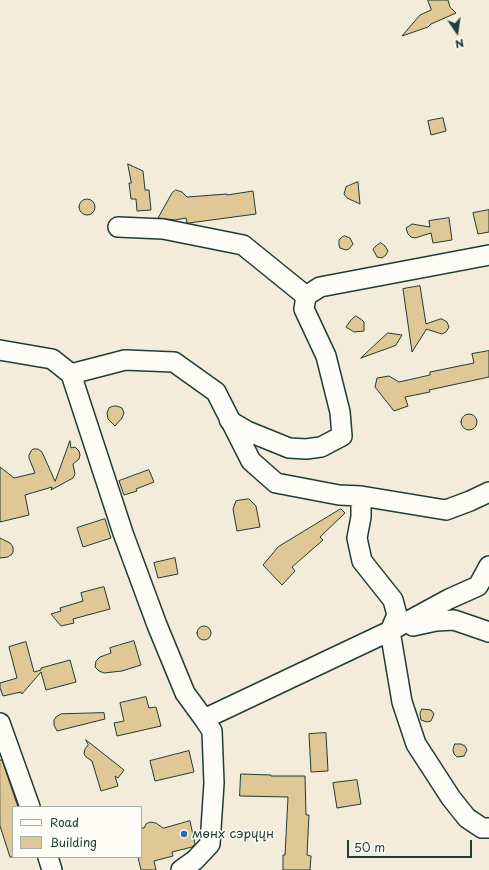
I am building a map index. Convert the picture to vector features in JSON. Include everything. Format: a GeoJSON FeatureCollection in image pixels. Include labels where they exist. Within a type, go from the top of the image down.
{"type":"FeatureCollection","features":[{"type":"Feature","properties":{"kind":"street"},"geometry":{"type":"LineString","coordinates":[[118,227],[163,229],[243,245],[306,296]]}},
{"type":"Feature","properties":{"kind":"street"},"geometry":{"type":"LineString","coordinates":[[216,392],[230,421],[247,431],[289,448],[306,449],[321,447],[342,436],[340,412],[326,356],[304,310],[306,296],[320,287],[489,256]]}},
{"type":"Feature","properties":{"kind":"street"},"geometry":{"type":"LineString","coordinates":[[0,350],[52,359],[71,374],[123,533],[157,625],[185,693],[212,732],[214,783],[210,844],[195,860],[181,870]]}},
{"type":"Feature","properties":{"kind":"street"},"geometry":{"type":"LineString","coordinates":[[71,374],[125,360],[174,362],[216,392],[251,461],[276,483],[339,495],[361,496],[446,510],[489,492]]}},
{"type":"Feature","properties":{"kind":"street"},"geometry":{"type":"LineString","coordinates":[[361,496],[361,517],[357,538],[362,561],[393,600],[397,616],[390,631],[402,702],[416,744],[451,798],[467,818],[482,828],[489,828]]}},
{"type":"Feature","properties":{"kind":"street"},"geometry":{"type":"LineString","coordinates":[[204,719],[390,631],[449,599],[478,586],[489,566]]}},
{"type":"Feature","properties":{"kind":"street"},"geometry":{"type":"LineString","coordinates":[[390,631],[436,620],[454,620],[489,632]]}},
{"type":"Feature","properties":{"kind":"street"},"geometry":{"type":"LineString","coordinates":[[0,723],[30,806]]}},
{"type":"Feature","properties":{"kind":"street"},"geometry":{"type":"LineString","coordinates":[[48,858],[52,870]]}},
{"type":"Feature","properties":{"kind":"building"},"geometry":{"type":"Polygon","coordinates":[[[428,0],[448,0],[450,7],[456,13],[431,24],[428,27],[402,36],[420,15],[431,10],[428,0]]]}},
{"type":"Feature","properties":{"kind":"building"},"geometry":{"type":"Polygon","coordinates":[[[443,118],[446,131],[431,135],[428,121],[443,118]]]}},
{"type":"Feature","properties":{"kind":"building"},"geometry":{"type":"Polygon","coordinates":[[[128,164],[143,171],[145,190],[149,190],[151,210],[137,211],[136,199],[131,199],[129,183],[131,183],[128,164]]]}},
{"type":"Feature","properties":{"kind":"building"},"geometry":{"type":"Polygon","coordinates":[[[358,182],[360,204],[347,198],[344,194],[346,187],[358,182]]]}},
{"type":"Feature","properties":{"kind":"building"},"geometry":{"type":"Polygon","coordinates":[[[176,190],[182,192],[187,197],[227,195],[253,191],[256,214],[189,223],[187,223],[186,218],[175,220],[158,218],[172,193],[176,190]]]}},
{"type":"Feature","properties":{"kind":"building"},"geometry":{"type":"Polygon","coordinates":[[[84,199],[90,199],[95,204],[93,213],[90,215],[84,215],[79,210],[79,204],[84,199]]]}},
{"type":"Feature","properties":{"kind":"building"},"geometry":{"type":"Polygon","coordinates":[[[489,210],[489,232],[478,234],[473,213],[489,210]]]}},
{"type":"Feature","properties":{"kind":"building"},"geometry":{"type":"Polygon","coordinates":[[[449,218],[452,240],[433,243],[431,233],[415,238],[408,234],[406,228],[412,224],[430,227],[429,221],[449,218]]]}},
{"type":"Feature","properties":{"kind":"building"},"geometry":{"type":"Polygon","coordinates":[[[345,236],[350,238],[353,244],[346,250],[340,248],[339,245],[339,240],[345,236]]]}},
{"type":"Feature","properties":{"kind":"building"},"geometry":{"type":"Polygon","coordinates":[[[381,243],[388,251],[382,258],[377,257],[373,249],[381,243]]]}},
{"type":"Feature","properties":{"kind":"building"},"geometry":{"type":"Polygon","coordinates":[[[420,286],[426,324],[442,319],[447,322],[449,327],[446,332],[442,334],[426,329],[412,352],[403,289],[420,286]]]}},
{"type":"Feature","properties":{"kind":"building"},"geometry":{"type":"Polygon","coordinates":[[[356,316],[364,322],[364,331],[354,332],[346,327],[356,316]]]}},
{"type":"Feature","properties":{"kind":"building"},"geometry":{"type":"Polygon","coordinates":[[[388,333],[402,335],[396,345],[361,358],[388,333]]]}},
{"type":"Feature","properties":{"kind":"building"},"geometry":{"type":"Polygon","coordinates":[[[489,351],[489,377],[429,390],[430,392],[405,397],[408,406],[394,411],[375,387],[377,378],[389,376],[399,382],[430,375],[430,372],[474,363],[472,354],[489,351]]]}},
{"type":"Feature","properties":{"kind":"building"},"geometry":{"type":"Polygon","coordinates":[[[114,406],[122,408],[124,413],[122,418],[115,426],[108,419],[107,413],[109,408],[114,406]]]}},
{"type":"Feature","properties":{"kind":"building"},"geometry":{"type":"Polygon","coordinates":[[[469,414],[476,419],[477,422],[472,429],[469,430],[462,425],[461,422],[466,415],[469,414]]]}},
{"type":"Feature","properties":{"kind":"building"},"geometry":{"type":"Polygon","coordinates":[[[70,441],[71,448],[75,447],[79,451],[80,455],[79,459],[73,464],[75,474],[73,478],[51,490],[52,487],[25,495],[29,515],[0,522],[0,467],[14,478],[35,473],[29,455],[33,449],[38,449],[42,452],[55,481],[70,441]]]}},
{"type":"Feature","properties":{"kind":"building"},"geometry":{"type":"Polygon","coordinates":[[[149,470],[154,482],[136,489],[137,491],[124,495],[119,481],[149,470]]]}},
{"type":"Feature","properties":{"kind":"building"},"geometry":{"type":"Polygon","coordinates":[[[249,499],[256,506],[260,527],[237,531],[233,509],[236,501],[249,499]]]}},
{"type":"Feature","properties":{"kind":"building"},"geometry":{"type":"Polygon","coordinates":[[[341,509],[345,513],[320,537],[323,540],[292,567],[295,571],[282,585],[263,565],[278,547],[341,509]]]}},
{"type":"Feature","properties":{"kind":"building"},"geometry":{"type":"Polygon","coordinates":[[[105,519],[111,538],[83,547],[77,528],[105,519]]]}},
{"type":"Feature","properties":{"kind":"building"},"geometry":{"type":"Polygon","coordinates":[[[0,538],[10,543],[13,547],[12,554],[8,557],[0,558],[0,538]]]}},
{"type":"Feature","properties":{"kind":"building"},"geometry":{"type":"Polygon","coordinates":[[[175,558],[178,574],[158,578],[154,563],[175,558]]]}},
{"type":"Feature","properties":{"kind":"building"},"geometry":{"type":"Polygon","coordinates":[[[104,587],[110,609],[73,619],[74,623],[61,626],[51,614],[61,611],[60,608],[83,601],[81,593],[104,587]]]}},
{"type":"Feature","properties":{"kind":"building"},"geometry":{"type":"Polygon","coordinates":[[[201,626],[207,626],[211,630],[211,636],[207,640],[201,640],[197,636],[197,630],[201,626]]]}},
{"type":"Feature","properties":{"kind":"building"},"geometry":{"type":"Polygon","coordinates":[[[134,641],[141,665],[122,671],[104,673],[95,667],[96,661],[100,657],[111,653],[110,648],[134,641]]]}},
{"type":"Feature","properties":{"kind":"building"},"geometry":{"type":"Polygon","coordinates":[[[26,642],[34,672],[41,670],[41,668],[70,660],[76,682],[46,690],[41,672],[22,694],[21,692],[3,696],[0,683],[17,678],[9,647],[26,642]]]}},
{"type":"Feature","properties":{"kind":"building"},"geometry":{"type":"Polygon","coordinates":[[[146,697],[149,708],[156,707],[161,726],[117,736],[114,723],[124,721],[120,703],[146,697]]]}},
{"type":"Feature","properties":{"kind":"building"},"geometry":{"type":"Polygon","coordinates":[[[422,709],[431,710],[434,714],[431,721],[427,722],[421,720],[420,714],[422,709]]]}},
{"type":"Feature","properties":{"kind":"building"},"geometry":{"type":"Polygon","coordinates":[[[104,713],[105,719],[57,731],[54,725],[54,720],[61,714],[104,713]]]}},
{"type":"Feature","properties":{"kind":"building"},"geometry":{"type":"Polygon","coordinates":[[[326,733],[328,771],[311,772],[309,734],[326,733]]]}},
{"type":"Feature","properties":{"kind":"building"},"geometry":{"type":"Polygon","coordinates":[[[86,740],[124,770],[118,778],[115,776],[118,786],[101,791],[92,761],[84,754],[88,745],[86,740]]]}},
{"type":"Feature","properties":{"kind":"building"},"geometry":{"type":"Polygon","coordinates":[[[455,744],[465,746],[467,750],[464,756],[457,757],[454,754],[453,750],[455,744]]]}},
{"type":"Feature","properties":{"kind":"building"},"geometry":{"type":"Polygon","coordinates":[[[189,751],[194,772],[155,781],[150,761],[189,751]]]}},
{"type":"Feature","properties":{"kind":"building"},"geometry":{"type":"Polygon","coordinates":[[[0,760],[2,760],[18,806],[12,806],[12,857],[10,857],[0,826],[0,760]]]}},
{"type":"Feature","properties":{"kind":"building"},"geometry":{"type":"Polygon","coordinates":[[[241,774],[305,776],[306,815],[309,815],[307,855],[311,856],[310,870],[283,870],[288,797],[240,796],[241,774]]]}},
{"type":"Feature","properties":{"kind":"building"},"geometry":{"type":"Polygon","coordinates":[[[357,780],[361,804],[337,808],[333,783],[357,780]]]}},
{"type":"Feature","properties":{"kind":"building"},"geometry":{"type":"Polygon","coordinates":[[[190,821],[195,844],[192,847],[172,852],[173,856],[154,861],[156,870],[141,870],[138,858],[142,858],[142,828],[150,822],[156,823],[163,828],[190,821]]]}},
{"type":"Feature","properties":{"kind":"place","name":"мөнх сэрүүн"},"geometry":{"type":"Point","coordinates":[184,834]}}]}
